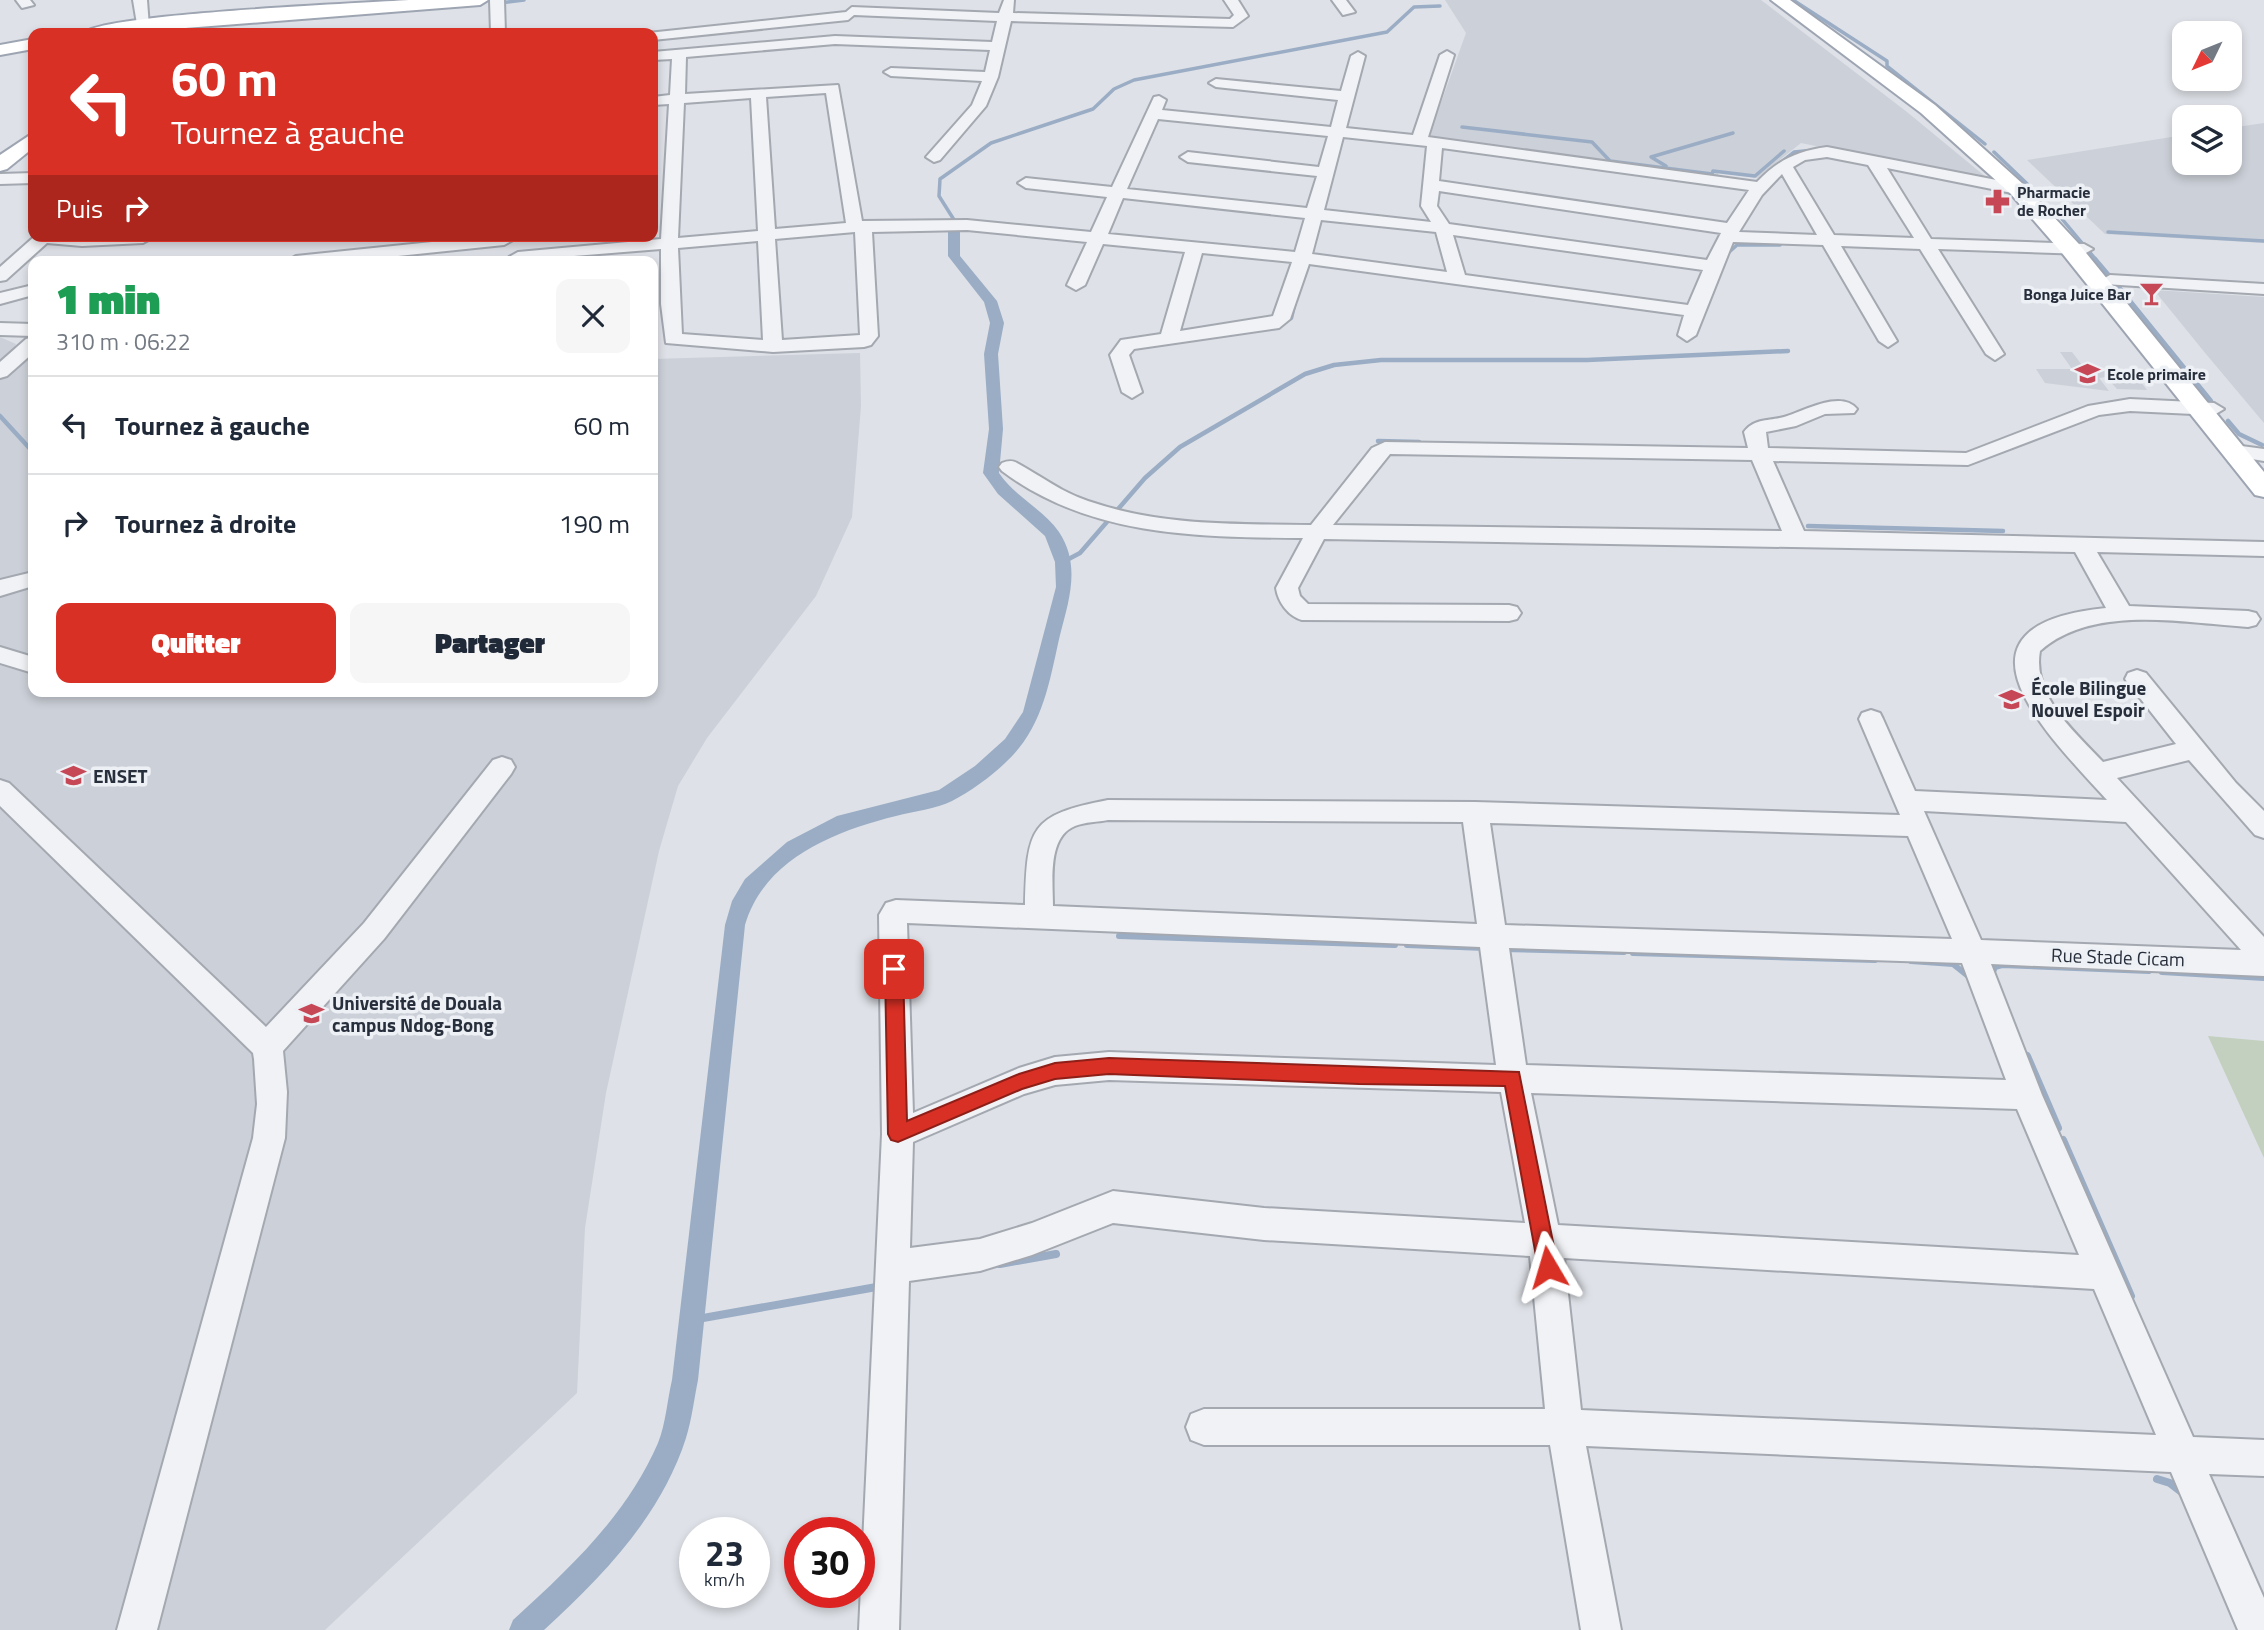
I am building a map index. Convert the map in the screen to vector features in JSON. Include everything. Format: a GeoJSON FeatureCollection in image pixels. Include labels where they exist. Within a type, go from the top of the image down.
{"type":"FeatureCollection","features":[{"type":"Feature","properties":{"kind":"main road"},"geometry":{"type":"LineString","coordinates":[[124,28],[318,6],[480,0]]}},
{"type":"Feature","properties":{"kind":"main road"},"geometry":{"type":"LineString","coordinates":[[1779,0],[1928,109],[2017,189],[2110,280],[2206,409]]}},
{"type":"Feature","properties":{"kind":"main road"},"geometry":{"type":"LineString","coordinates":[[1791,0],[1952,118],[2033,192],[2206,409],[2253,457],[2264,489]]}},
{"type":"Feature","properties":{"kind":"main road"},"geometry":{"type":"LineString","coordinates":[[0,50],[28,45]]}},
{"type":"Feature","properties":{"kind":"main road"},"geometry":{"type":"LineString","coordinates":[[0,165],[28,143]]}},
{"type":"Feature","properties":{"kind":"street"},"geometry":{"type":"LineString","coordinates":[[140,0],[144,24]]}},
{"type":"Feature","properties":{"kind":"street"},"geometry":{"type":"LineString","coordinates":[[497,0],[498,28]]}},
{"type":"Feature","properties":{"kind":"street"},"geometry":{"type":"LineString","coordinates":[[934,157],[974,113],[991,77],[1010,0]]}},
{"type":"Feature","properties":{"kind":"street"},"geometry":{"type":"LineString","coordinates":[[658,35],[854,9],[1004,17],[1233,23],[1241,16],[1231,0]]}},
{"type":"Feature","properties":{"kind":"street"},"geometry":{"type":"LineString","coordinates":[[1339,0],[1348,12]]}},
{"type":"Feature","properties":{"kind":"street"},"geometry":{"type":"LineString","coordinates":[[835,40],[854,9]]}},
{"type":"Feature","properties":{"kind":"street"},"geometry":{"type":"LineString","coordinates":[[658,56],[835,40],[999,46]]}},
{"type":"Feature","properties":{"kind":"street"},"geometry":{"type":"LineString","coordinates":[[658,101],[678,99],[758,93],[834,89],[859,226],[868,339],[859,342],[773,346],[673,339],[669,305],[670,242],[678,99],[678,54]]}},
{"type":"Feature","properties":{"kind":"street"},"geometry":{"type":"LineString","coordinates":[[1447,55],[1427,141],[1432,186],[1429,206],[1443,228],[1457,277]]}},
{"type":"Feature","properties":{"kind":"street"},"geometry":{"type":"LineString","coordinates":[[1132,392],[1119,355],[1121,349],[1138,341],[1277,323],[1281,319],[1358,56]]}},
{"type":"Feature","properties":{"kind":"street"},"geometry":{"type":"LineString","coordinates":[[891,72],[991,77]]}},
{"type":"Feature","properties":{"kind":"street"},"geometry":{"type":"LineString","coordinates":[[1216,83],[1347,96]]}},
{"type":"Feature","properties":{"kind":"street"},"geometry":{"type":"LineString","coordinates":[[758,93],[764,234],[773,346]]}},
{"type":"Feature","properties":{"kind":"street"},"geometry":{"type":"LineString","coordinates":[[1076,285],[1160,99]]}},
{"type":"Feature","properties":{"kind":"street"},"geometry":{"type":"LineString","coordinates":[[1153,114],[1427,141],[1759,187]]}},
{"type":"Feature","properties":{"kind":"street"},"geometry":{"type":"LineString","coordinates":[[1686,335],[1712,265],[1759,187],[1807,151],[2017,189]]}},
{"type":"Feature","properties":{"kind":"street"},"geometry":{"type":"LineString","coordinates":[[1188,157],[1324,172]]}},
{"type":"Feature","properties":{"kind":"street"},"geometry":{"type":"LineString","coordinates":[[1874,161],[1924,245],[1995,354]]}},
{"type":"Feature","properties":{"kind":"street"},"geometry":{"type":"LineString","coordinates":[[1785,166],[1888,341]]}},
{"type":"Feature","properties":{"kind":"street"},"geometry":{"type":"LineString","coordinates":[[0,179],[28,178]]}},
{"type":"Feature","properties":{"kind":"street"},"geometry":{"type":"LineString","coordinates":[[1026,183],[1443,228],[1712,265]]}},
{"type":"Feature","properties":{"kind":"street"},"geometry":{"type":"LineString","coordinates":[[1432,186],[1729,233],[1831,243],[2077,249]]}},
{"type":"Feature","properties":{"kind":"street"},"geometry":{"type":"LineString","coordinates":[[531,256],[573,244],[670,242],[859,226],[967,225],[1301,258],[1694,311]]}},
{"type":"Feature","properties":{"kind":"street"},"geometry":{"type":"LineString","coordinates":[[0,276],[38,242]]}},
{"type":"Feature","properties":{"kind":"street"},"geometry":{"type":"LineString","coordinates":[[409,256],[482,242]]}},
{"type":"Feature","properties":{"kind":"street"},"geometry":{"type":"LineString","coordinates":[[506,242],[518,256]]}},
{"type":"Feature","properties":{"kind":"street"},"geometry":{"type":"LineString","coordinates":[[1169,337],[1195,247]]}},
{"type":"Feature","properties":{"kind":"street"},"geometry":{"type":"LineString","coordinates":[[2110,280],[2264,289]]}},
{"type":"Feature","properties":{"kind":"street"},"geometry":{"type":"LineString","coordinates":[[0,299],[28,291]]}},
{"type":"Feature","properties":{"kind":"street"},"geometry":{"type":"LineString","coordinates":[[0,329],[28,330]]}},
{"type":"Feature","properties":{"kind":"street"},"geometry":{"type":"LineString","coordinates":[[0,372],[28,347]]}},
{"type":"Feature","properties":{"kind":"street"},"geometry":{"type":"LineString","coordinates":[[1509,613],[1302,612],[1289,598],[1287,588],[1318,530],[1379,452],[1385,448],[1968,459],[2095,410],[2130,405],[2206,409]]}},
{"type":"Feature","properties":{"kind":"street"},"geometry":{"type":"LineString","coordinates":[[1796,538],[1759,453],[1756,428],[1804,417],[1822,408],[1847,409]]}},
{"type":"Feature","properties":{"kind":"street"},"geometry":{"type":"LineString","coordinates":[[1009,467],[1042,490],[1102,514],[1191,530],[1796,538],[2264,549]]}},
{"type":"Feature","properties":{"kind":"street"},"geometry":{"type":"LineString","coordinates":[[2082,545],[2122,615]]}},
{"type":"Feature","properties":{"kind":"street"},"geometry":{"type":"LineString","coordinates":[[0,588],[28,580]]}},
{"type":"Feature","properties":{"kind":"street"},"geometry":{"type":"LineString","coordinates":[[2248,619],[2122,615],[2080,621],[2051,631],[2029,648],[2025,670],[2036,698],[2060,732],[2264,956]]}},
{"type":"Feature","properties":{"kind":"street"},"geometry":{"type":"LineString","coordinates":[[0,655],[28,663]]}},
{"type":"Feature","properties":{"kind":"street"},"geometry":{"type":"LineString","coordinates":[[2137,679],[2227,790],[2264,828]]}},
{"type":"Feature","properties":{"kind":"street"},"geometry":{"type":"LineString","coordinates":[[1871,719],[1915,826],[1972,952],[2027,1095],[2258,1630]]}},
{"type":"Feature","properties":{"kind":"street"},"geometry":{"type":"LineString","coordinates":[[2097,773],[2196,749]]}},
{"type":"Feature","properties":{"kind":"street"},"geometry":{"type":"LineString","coordinates":[[267,1047],[374,930],[502,767]]}},
{"type":"Feature","properties":{"kind":"street"},"geometry":{"type":"LineString","coordinates":[[0,790],[267,1047],[274,1107],[269,1138],[137,1630]]}},
{"type":"Feature","properties":{"kind":"street"},"geometry":{"type":"LineString","coordinates":[[1904,800],[2133,812]]}},
{"type":"Feature","properties":{"kind":"street"},"geometry":{"type":"LineString","coordinates":[[1039,915],[1044,845],[1050,831],[1067,818],[1108,810],[1148,808],[1475,812],[1915,826]]}},
{"type":"Feature","properties":{"kind":"street"},"geometry":{"type":"LineString","coordinates":[[1475,812],[1513,1077],[1545,1240],[1565,1427],[1601,1630]]}},
{"type":"Feature","properties":{"kind":"street"},"geometry":{"type":"LineString","coordinates":[[879,1630],[898,1134],[894,912],[900,909],[1493,936],[1972,952]]}},
{"type":"Feature","properties":{"kind":"street","name":"Rue Stade Cicam"},"geometry":{"type":"LineString","coordinates":[[1972,952],[2264,964]]}},
{"type":"Feature","properties":{"kind":"street"},"geometry":{"type":"LineString","coordinates":[[898,1134],[1019,1082],[1055,1071],[1095,1067],[1513,1077],[2027,1095]]}},
{"type":"Feature","properties":{"kind":"street"},"geometry":{"type":"LineString","coordinates":[[894,1267],[980,1255],[1031,1239],[1113,1207],[1264,1224],[2104,1273]]}},
{"type":"Feature","properties":{"kind":"street"},"geometry":{"type":"LineString","coordinates":[[1204,1426],[1565,1427],[2264,1458]]}},
{"type":"Feature","properties":{"kind":"shaded area"},"geometry":{"type":"Polygon","coordinates":[[[1445,0],[1761,0],[1907,112],[1992,182],[1801,143],[1757,178],[1718,173],[1719,177],[1428,139],[1466,33],[1445,0]]]}},
{"type":"Feature","properties":{"kind":"shaded area"},"geometry":{"type":"Polygon","coordinates":[[[2264,123],[2264,243],[2105,234],[2027,160],[2172,137],[2172,175],[2242,175],[2242,126],[2264,123]]]}},
{"type":"Feature","properties":{"kind":"shaded area"},"geometry":{"type":"Polygon","coordinates":[[[2154,290],[2264,297],[2264,423],[2206,354],[2154,290]]]}},
{"type":"Feature","properties":{"kind":"shaded area","name":"Université de Douala campus Ndog-Bong"},"geometry":{"type":"Polygon","coordinates":[[[0,337],[16,344],[13,350],[28,349],[28,697],[658,697],[658,359],[860,353],[861,406],[852,517],[816,596],[707,738],[678,786],[659,851],[606,1093],[585,1228],[577,1393],[325,1630],[0,1630],[0,337]]]}},
{"type":"Feature","properties":{"kind":"shaded area","name":"Ecole primaire"},"geometry":{"type":"Polygon","coordinates":[[[2060,352],[2072,352],[2085,369],[2132,370],[2147,390],[2117,389],[2106,377],[2099,378],[2109,391],[2045,383],[2036,369],[2072,369],[2060,352]]]}},
{"type":"Feature","properties":{"kind":"green space"},"geometry":{"type":"Polygon","coordinates":[[[2208,1036],[2264,1041],[2264,1158],[2208,1036]]]}},
{"type":"Feature","properties":{"kind":"waterway"},"geometry":{"type":"LineString","coordinates":[[500,3],[524,0]]}},
{"type":"Feature","properties":{"kind":"waterway"},"geometry":{"type":"LineString","coordinates":[[1793,0],[1887,61],[1887,66],[1985,144]]}},
{"type":"Feature","properties":{"kind":"waterway"},"geometry":{"type":"LineString","coordinates":[[954,231],[956,223],[939,196],[940,179],[991,143],[1093,109],[1114,89],[1134,80],[1387,32],[1414,7],[1440,6]]}},
{"type":"Feature","properties":{"kind":"waterway"},"geometry":{"type":"LineString","coordinates":[[1462,127],[1592,142],[1610,161],[1712,174],[1713,171],[1755,176],[1784,151]]}},
{"type":"Feature","properties":{"kind":"waterway"},"geometry":{"type":"LineString","coordinates":[[1666,166],[1651,157],[1733,133]]}},
{"type":"Feature","properties":{"kind":"waterway"},"geometry":{"type":"LineString","coordinates":[[1760,179],[1794,152],[1825,149]]}},
{"type":"Feature","properties":{"kind":"waterway"},"geometry":{"type":"LineString","coordinates":[[1994,152],[2042,198]]}},
{"type":"Feature","properties":{"kind":"waterway"},"geometry":{"type":"LineString","coordinates":[[2062,219],[2097,261]]}},
{"type":"Feature","properties":{"kind":"waterway"},"geometry":{"type":"LineString","coordinates":[[523,1630],[588,1568],[625,1526],[656,1477],[672,1440],[685,1380],[735,925],[742,901],[752,885],[794,847],[844,821],[945,796],[982,771],[1012,744],[1032,713],[1064,587],[1063,562],[1052,534],[1003,491],[991,473],[996,429],[991,354],[997,323],[990,301],[954,256],[954,231]]}},
{"type":"Feature","properties":{"kind":"waterway"},"geometry":{"type":"LineString","coordinates":[[2108,232],[2264,241]]}},
{"type":"Feature","properties":{"kind":"waterway"},"geometry":{"type":"LineString","coordinates":[[1727,254],[1737,245],[1780,245]]}},
{"type":"Feature","properties":{"kind":"waterway"},"geometry":{"type":"LineString","coordinates":[[2095,259],[2112,279]]}},
{"type":"Feature","properties":{"kind":"waterway"},"geometry":{"type":"LineString","coordinates":[[2117,285],[2211,401]]}},
{"type":"Feature","properties":{"kind":"waterway"},"geometry":{"type":"LineString","coordinates":[[1291,318],[1295,301]]}},
{"type":"Feature","properties":{"kind":"waterway"},"geometry":{"type":"LineString","coordinates":[[1063,562],[1080,553],[1145,478],[1180,447],[1305,374],[1334,365],[1381,360],[1587,360],[1788,351]]}},
{"type":"Feature","properties":{"kind":"waterway"},"geometry":{"type":"LineString","coordinates":[[0,416],[28,447]]}},
{"type":"Feature","properties":{"kind":"waterway"},"geometry":{"type":"LineString","coordinates":[[2228,421],[2239,434],[2262,445]]}},
{"type":"Feature","properties":{"kind":"waterway"},"geometry":{"type":"LineString","coordinates":[[1378,441],[1419,442]]}},
{"type":"Feature","properties":{"kind":"waterway"},"geometry":{"type":"LineString","coordinates":[[1808,526],[2003,531]]}},
{"type":"Feature","properties":{"kind":"waterway"},"geometry":{"type":"LineString","coordinates":[[1119,936],[1395,945]]}},
{"type":"Feature","properties":{"kind":"waterway"},"geometry":{"type":"LineString","coordinates":[[1407,945],[1485,948]]}},
{"type":"Feature","properties":{"kind":"waterway"},"geometry":{"type":"LineString","coordinates":[[1503,949],[1624,952]]}},
{"type":"Feature","properties":{"kind":"waterway"},"geometry":{"type":"LineString","coordinates":[[1633,953],[1875,960]]}},
{"type":"Feature","properties":{"kind":"waterway"},"geometry":{"type":"LineString","coordinates":[[1911,961],[1953,964],[1968,976]]}},
{"type":"Feature","properties":{"kind":"waterway"},"geometry":{"type":"LineString","coordinates":[[1992,974],[1995,967],[2002,965],[2149,971]]}},
{"type":"Feature","properties":{"kind":"waterway"},"geometry":{"type":"LineString","coordinates":[[2162,972],[2264,978]]}},
{"type":"Feature","properties":{"kind":"waterway"},"geometry":{"type":"LineString","coordinates":[[2027,1056],[2058,1128]]}},
{"type":"Feature","properties":{"kind":"waterway"},"geometry":{"type":"LineString","coordinates":[[2063,1140],[2131,1296]]}},
{"type":"Feature","properties":{"kind":"waterway"},"geometry":{"type":"LineString","coordinates":[[1000,1264],[1056,1254]]}},
{"type":"Feature","properties":{"kind":"waterway"},"geometry":{"type":"LineString","coordinates":[[692,1320],[882,1286]]}},
{"type":"Feature","properties":{"kind":"waterway"},"geometry":{"type":"LineString","coordinates":[[2157,1479],[2170,1483],[2183,1493]]}},
{"type":"Feature","properties":{"kind":"place","name":"Pharmacie de Rocher"},"geometry":{"type":"Point","coordinates":[1997,201]}},
{"type":"Feature","properties":{"kind":"place","name":"Bonga Juice Bar"},"geometry":{"type":"Point","coordinates":[2151,294]}},
{"type":"Feature","properties":{"kind":"place","name":"Ecole primaire"},"geometry":{"type":"Point","coordinates":[2087,374]}},
{"type":"Feature","properties":{"kind":"place","name":"École Bilingue Nouvel Espoir"},"geometry":{"type":"Point","coordinates":[2011,699]}},
{"type":"Feature","properties":{"kind":"place","name":"ENSET"},"geometry":{"type":"Point","coordinates":[73,776]}},
{"type":"Feature","properties":{"kind":"place","name":"Université de Douala campus Ndog-Bong"},"geometry":{"type":"Point","coordinates":[312,1014]}},
{"type":"Feature","properties":{"kind":"route"},"geometry":{"type":"LineString","coordinates":[[894,969],[898,1134],[982,1095],[1055,1071],[1109,1066],[1359,1076],[1513,1077],[1548,1267]]}}]}
